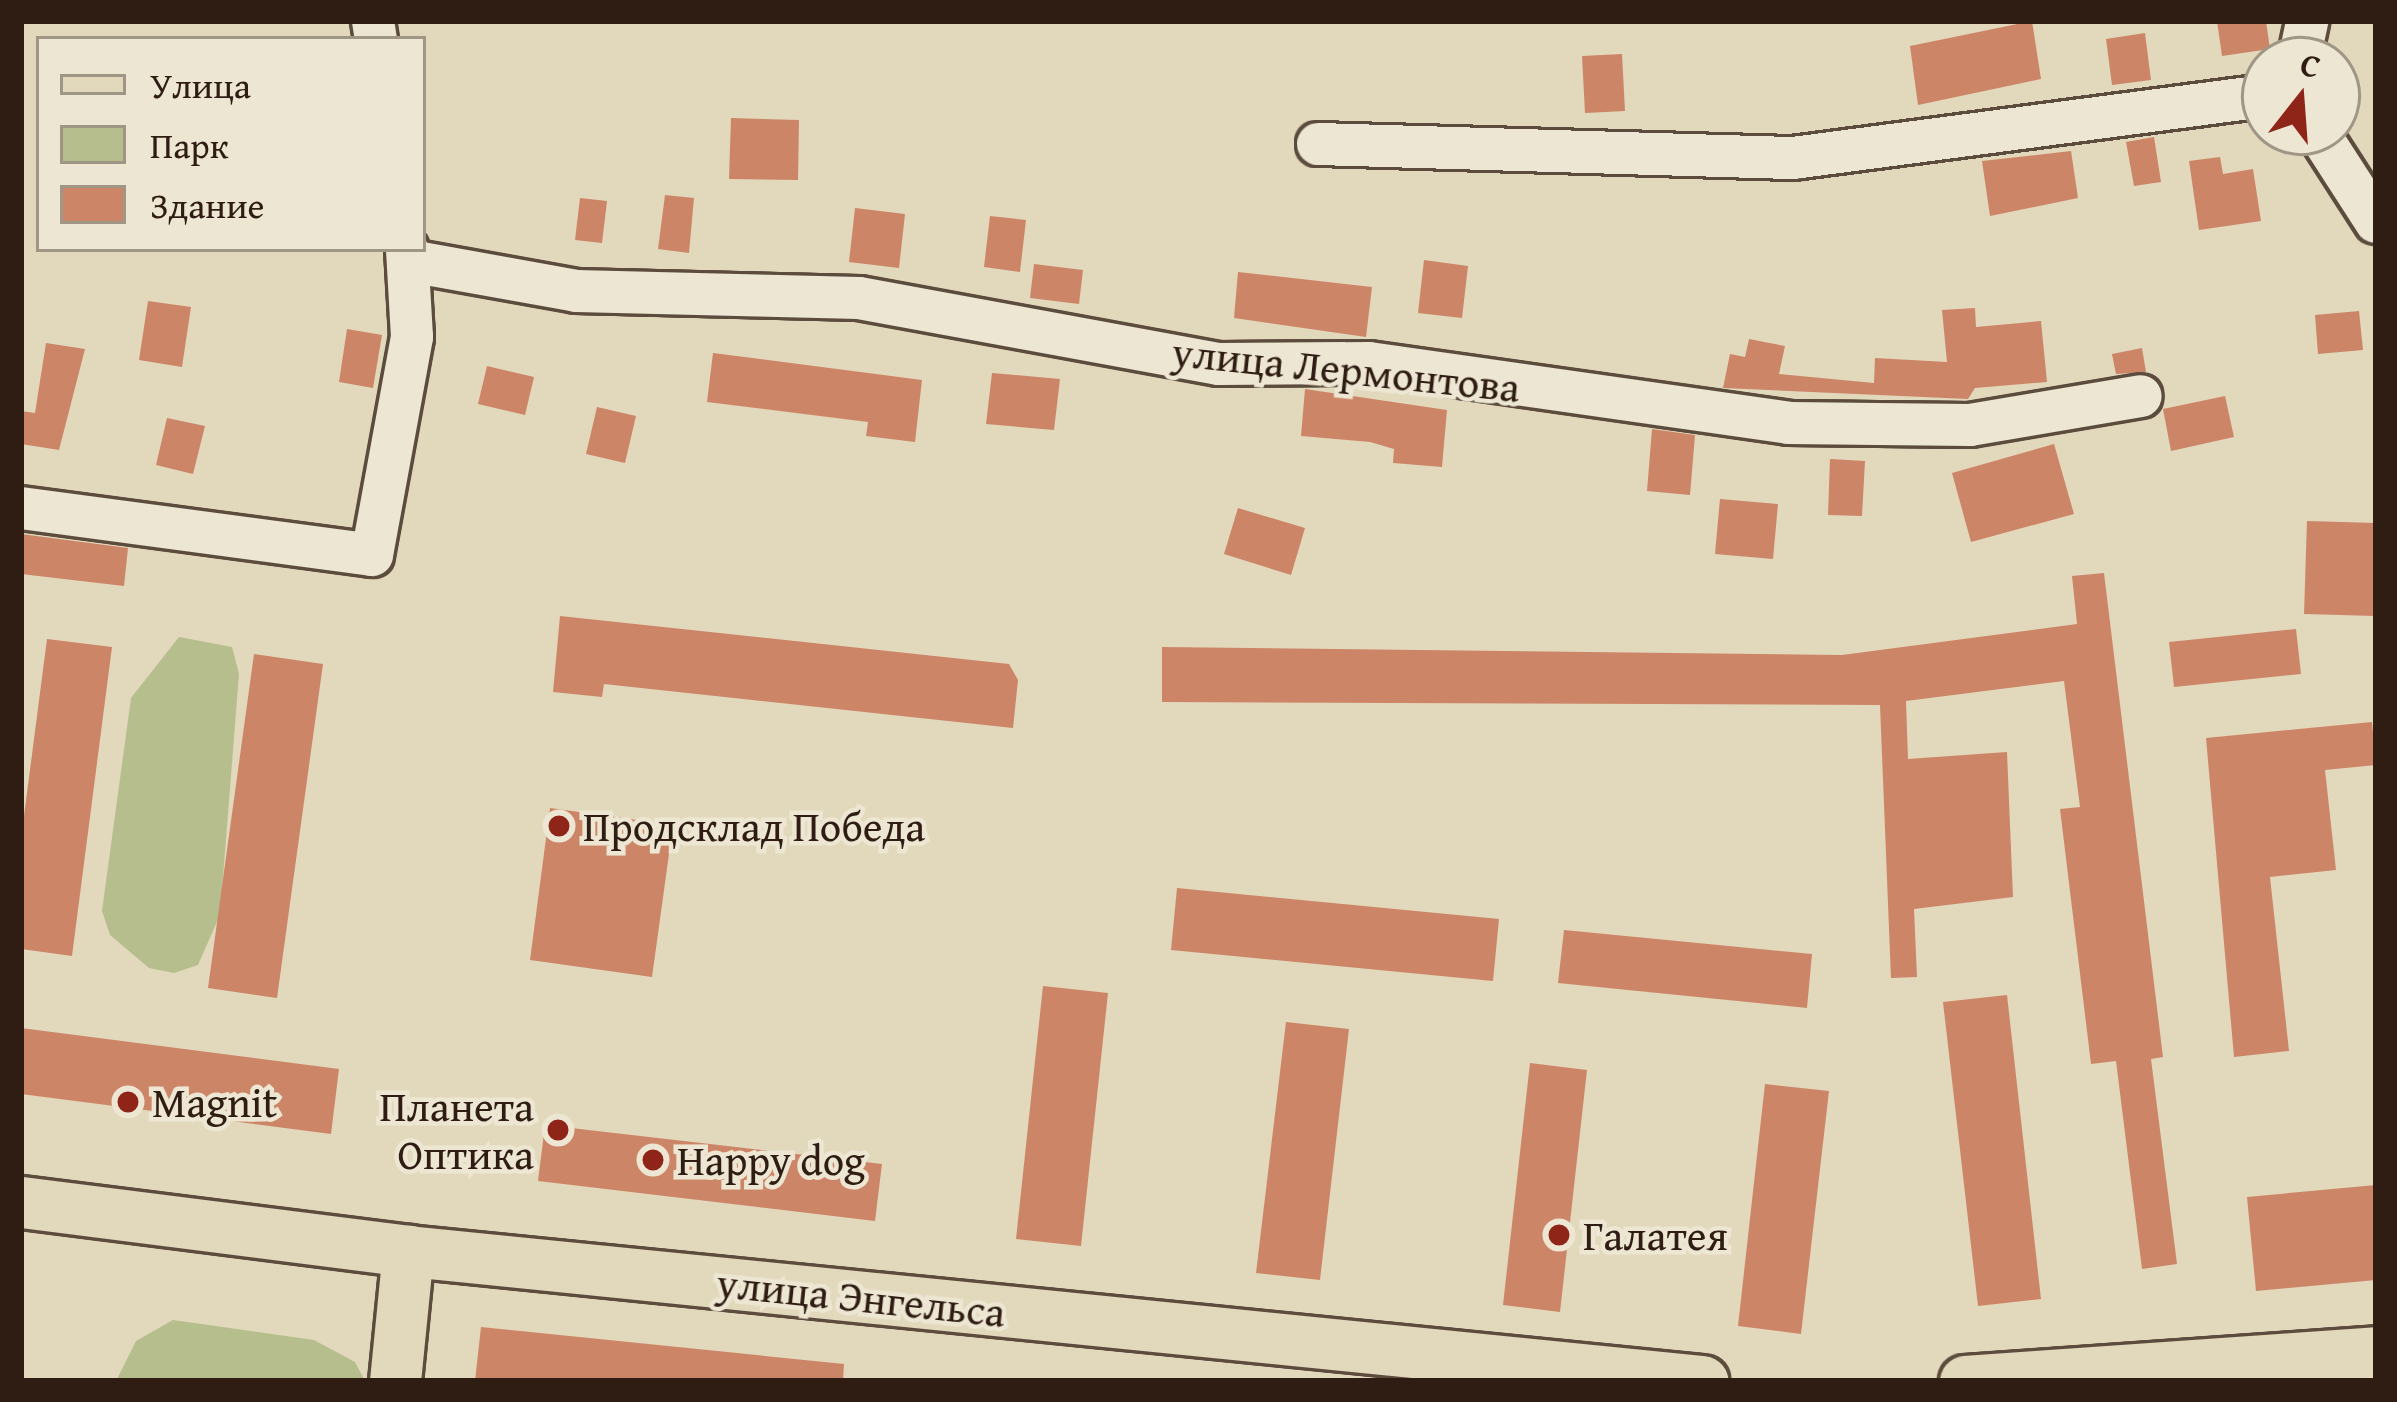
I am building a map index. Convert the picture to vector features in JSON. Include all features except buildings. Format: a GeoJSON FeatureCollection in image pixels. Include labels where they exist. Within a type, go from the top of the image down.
{"type":"FeatureCollection","features":[{"type":"Feature","properties":{"kind":"main road","name":"улица Энгельса"},"geometry":{"type":"LineString","coordinates":[[21,1202],[408,1251],[1702,1381]]}},
{"type":"Feature","properties":{"kind":"main road"},"geometry":{"type":"LineString","coordinates":[[395,1381],[408,1251]]}},
{"type":"Feature","properties":{"kind":"main road"},"geometry":{"type":"LineString","coordinates":[[1965,1381],[2376,1352]]}},
{"type":"Feature","properties":{"kind":"street"},"geometry":{"type":"LineString","coordinates":[[1318,144],[1793,158],[2241,99]]}},
{"type":"Feature","properties":{"kind":"street"},"geometry":{"type":"LineString","coordinates":[[2333,156],[2376,222]]}},
{"type":"Feature","properties":{"kind":"street"},"geometry":{"type":"LineString","coordinates":[[21,508],[372,555],[412,338],[408,255]]}},
{"type":"Feature","properties":{"kind":"street","name":"улица Лермонтова"},"geometry":{"type":"LineString","coordinates":[[408,255],[576,291],[859,298],[972,326],[1117,339],[1219,364],[1369,363],[1768,422],[1970,425],[2141,396]]}},
{"type":"Feature","properties":{"kind":"green space"},"geometry":{"type":"Polygon","coordinates":[[[179,637],[232,647],[239,674],[220,915],[198,965],[174,973],[149,968],[110,935],[102,911],[131,698],[179,637]]]}},
{"type":"Feature","properties":{"kind":"green space"},"geometry":{"type":"Polygon","coordinates":[[[173,1320],[314,1340],[355,1362],[365,1381],[116,1381],[136,1341],[173,1320]]]}},
{"type":"Feature","properties":{"kind":"place","name":"Продсклад Победа"},"geometry":{"type":"Point","coordinates":[559,826]}},
{"type":"Feature","properties":{"kind":"place","name":"Magnit"},"geometry":{"type":"Point","coordinates":[128,1102]}},
{"type":"Feature","properties":{"kind":"place","name":"Планета Оптика"},"geometry":{"type":"Point","coordinates":[558,1130]}},
{"type":"Feature","properties":{"kind":"place","name":"Happy dog"},"geometry":{"type":"Point","coordinates":[653,1160]}},
{"type":"Feature","properties":{"kind":"place","name":"Галатея"},"geometry":{"type":"Point","coordinates":[1559,1235]}}]}
